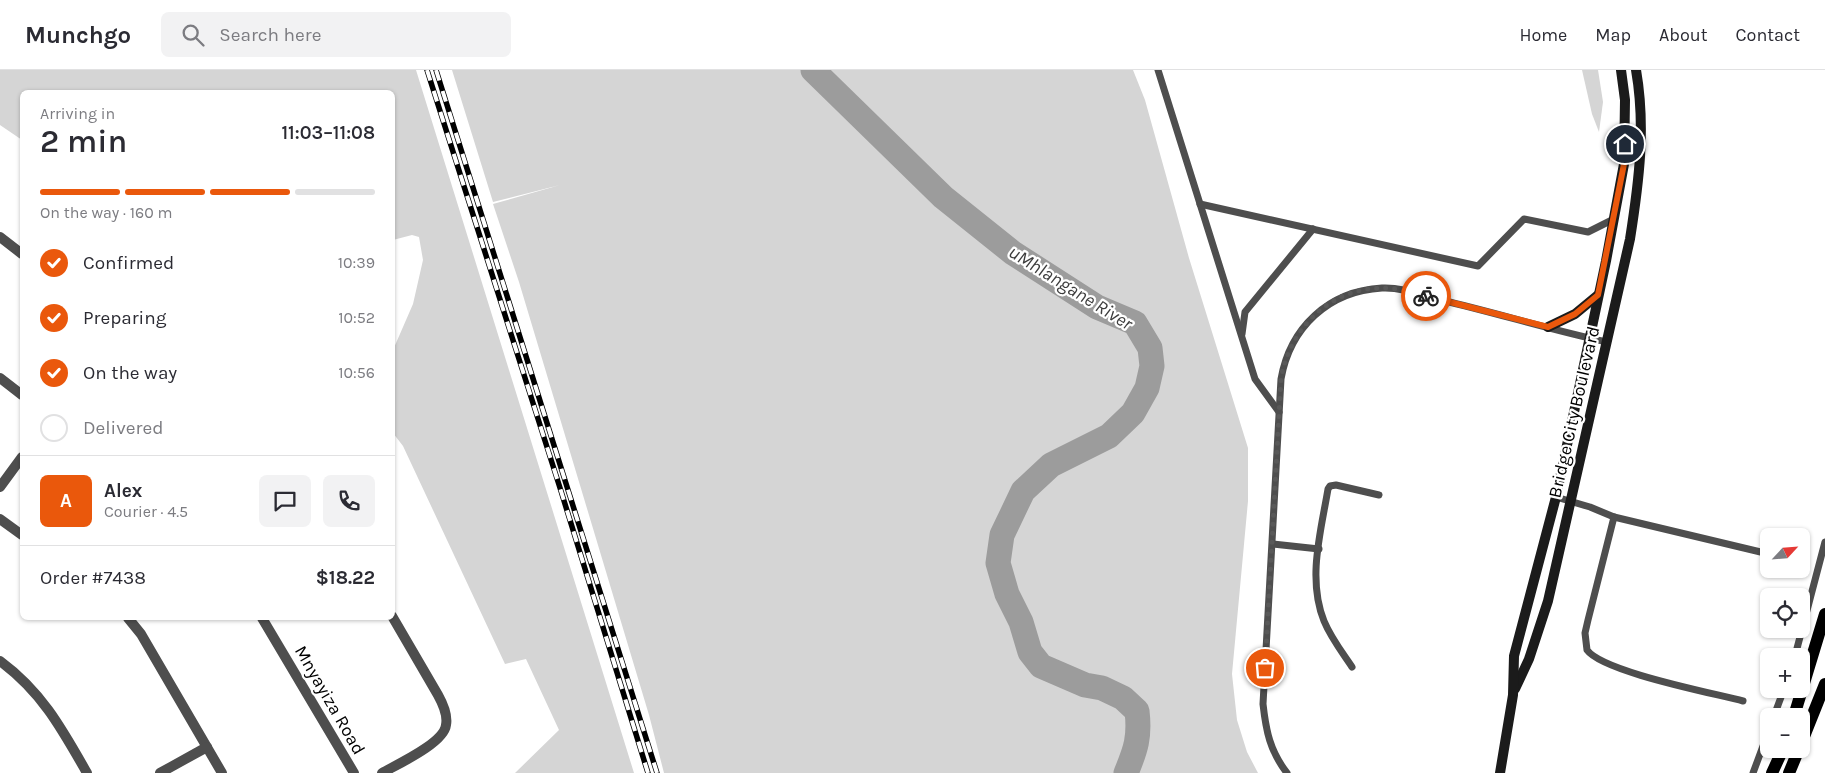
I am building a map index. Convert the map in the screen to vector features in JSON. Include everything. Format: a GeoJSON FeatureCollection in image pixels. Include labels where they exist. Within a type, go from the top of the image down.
{"type":"FeatureCollection","features":[{"type":"Feature","properties":{"kind":"main road"},"geometry":{"type":"LineString","coordinates":[[1796,708],[1825,614]]}},
{"type":"Feature","properties":{"kind":"main road"},"geometry":{"type":"LineString","coordinates":[[1810,722],[1825,684]]}},
{"type":"Feature","properties":{"kind":"main road"},"geometry":{"type":"LineString","coordinates":[[1772,773],[1778,758]]}},
{"type":"Feature","properties":{"kind":"main road"},"geometry":{"type":"LineString","coordinates":[[1789,773],[1795,758]]}},
{"type":"Feature","properties":{"kind":"street","name":"Bridge City Boulevard"},"geometry":{"type":"LineString","coordinates":[[1500,773],[1513,695],[1514,656],[1556,497],[1624,164],[1625,100],[1621,70]]}},
{"type":"Feature","properties":{"kind":"street","name":"Bridge City Boulevard"},"geometry":{"type":"LineString","coordinates":[[1513,695],[1529,659],[1548,601],[1630,239],[1639,181],[1642,127],[1636,70]]}},
{"type":"Feature","properties":{"kind":"street"},"geometry":{"type":"LineString","coordinates":[[0,237],[20,252]]}},
{"type":"Feature","properties":{"kind":"street"},"geometry":{"type":"LineString","coordinates":[[1548,327],[1575,314],[1598,295]]}},
{"type":"Feature","properties":{"kind":"street"},"geometry":{"type":"LineString","coordinates":[[0,378],[20,393]]}},
{"type":"Feature","properties":{"kind":"street"},"geometry":{"type":"LineString","coordinates":[[0,487],[20,460]]}},
{"type":"Feature","properties":{"kind":"street"},"geometry":{"type":"LineString","coordinates":[[0,519],[20,534]]}},
{"type":"Feature","properties":{"kind":"street"},"geometry":{"type":"LineString","coordinates":[[130,620],[141,634],[222,773]]}},
{"type":"Feature","properties":{"kind":"street","name":"Mnyayiza Road"},"geometry":{"type":"LineString","coordinates":[[263,620],[354,773]]}},
{"type":"Feature","properties":{"kind":"street"},"geometry":{"type":"LineString","coordinates":[[382,773],[431,744],[442,735],[446,726],[444,708],[438,695],[394,620]]}},
{"type":"Feature","properties":{"kind":"street"},"geometry":{"type":"LineString","coordinates":[[1514,656],[1529,659]]}},
{"type":"Feature","properties":{"kind":"street"},"geometry":{"type":"LineString","coordinates":[[0,661],[37,694],[54,716],[87,773]]}},
{"type":"Feature","properties":{"kind":"street"},"geometry":{"type":"LineString","coordinates":[[160,773],[206,747]]}},
{"type":"Feature","properties":{"kind":"lane"},"geometry":{"type":"LineString","coordinates":[[1158,70],[1255,379],[1280,412]]}},
{"type":"Feature","properties":{"kind":"lane"},"geometry":{"type":"LineString","coordinates":[[1200,204],[1478,266],[1524,219],[1588,232],[1614,219]]}},
{"type":"Feature","properties":{"kind":"lane"},"geometry":{"type":"LineString","coordinates":[[1241,336],[1245,312],[1313,229]]}},
{"type":"Feature","properties":{"kind":"lane"},"geometry":{"type":"LineString","coordinates":[[1287,773],[1274,754],[1268,740],[1263,704],[1284,363],[1301,329],[1328,305],[1358,291],[1384,288],[1401,290],[1607,342]]}},
{"type":"Feature","properties":{"kind":"lane"},"geometry":{"type":"LineString","coordinates":[[1352,667],[1332,638],[1323,619],[1316,570],[1328,490],[1330,486],[1336,485],[1379,495]]}},
{"type":"Feature","properties":{"kind":"lane"},"geometry":{"type":"LineString","coordinates":[[1556,497],[1571,500],[1614,517],[1760,552]]}},
{"type":"Feature","properties":{"kind":"lane"},"geometry":{"type":"LineString","coordinates":[[1614,517],[1585,633],[1587,650],[1597,659],[1633,672],[1743,701]]}},
{"type":"Feature","properties":{"kind":"lane"},"geometry":{"type":"LineString","coordinates":[[1797,648],[1825,542]]}},
{"type":"Feature","properties":{"kind":"lane"},"geometry":{"type":"LineString","coordinates":[[1272,544],[1319,549]]}},
{"type":"Feature","properties":{"kind":"lane"},"geometry":{"type":"LineString","coordinates":[[1753,773],[1760,754]]}},
{"type":"Feature","properties":{"kind":"shaded area"},"geometry":{"type":"Polygon","coordinates":[[[0,70],[416,70],[634,773],[515,773],[559,730],[526,659],[505,664],[403,446],[395,436],[395,345],[413,304],[423,260],[419,237],[412,235],[395,239],[395,90],[20,90],[20,139],[0,125],[0,70]]]}},
{"type":"Feature","properties":{"kind":"shaded area"},"geometry":{"type":"Polygon","coordinates":[[[452,70],[1133,70],[1145,100],[1189,258],[1248,448],[1248,501],[1232,674],[1237,720],[1247,752],[1258,773],[664,773],[649,715],[519,282],[493,204],[560,185],[493,202],[452,70]]]}},
{"type":"Feature","properties":{"kind":"shaded area"},"geometry":{"type":"Polygon","coordinates":[[[1582,70],[1598,70],[1603,102],[1599,132],[1592,114],[1582,70]]]}},
{"type":"Feature","properties":{"kind":"waterway","name":"uMhlangane River"},"geometry":{"type":"LineString","coordinates":[[813,70],[943,197],[1013,253],[1097,307],[1135,323],[1150,348],[1152,366],[1147,388],[1133,413],[1109,436],[1051,465],[1023,491],[1002,535],[998,563],[1007,594],[1021,622],[1030,652],[1041,666],[1085,685],[1102,688],[1123,698],[1137,711],[1138,728],[1136,743],[1126,773]]}},
{"type":"Feature","properties":{"kind":"railway"},"geometry":{"type":"LineString","coordinates":[[427,70],[561,491],[648,773]]}},
{"type":"Feature","properties":{"kind":"railway"},"geometry":{"type":"LineString","coordinates":[[436,70],[657,773]]}},
{"type":"Feature","properties":{"kind":"way so far"},"geometry":{"type":"LineString","coordinates":[[1265,668],[1281,379],[1288,351],[1309,319],[1320,310],[1349,294],[1384,288],[1426,296]]}},
{"type":"Feature","properties":{"kind":"route"},"geometry":{"type":"LineString","coordinates":[[1426,296],[1548,327],[1575,314],[1598,295],[1624,164],[1625,144]]}}]}
